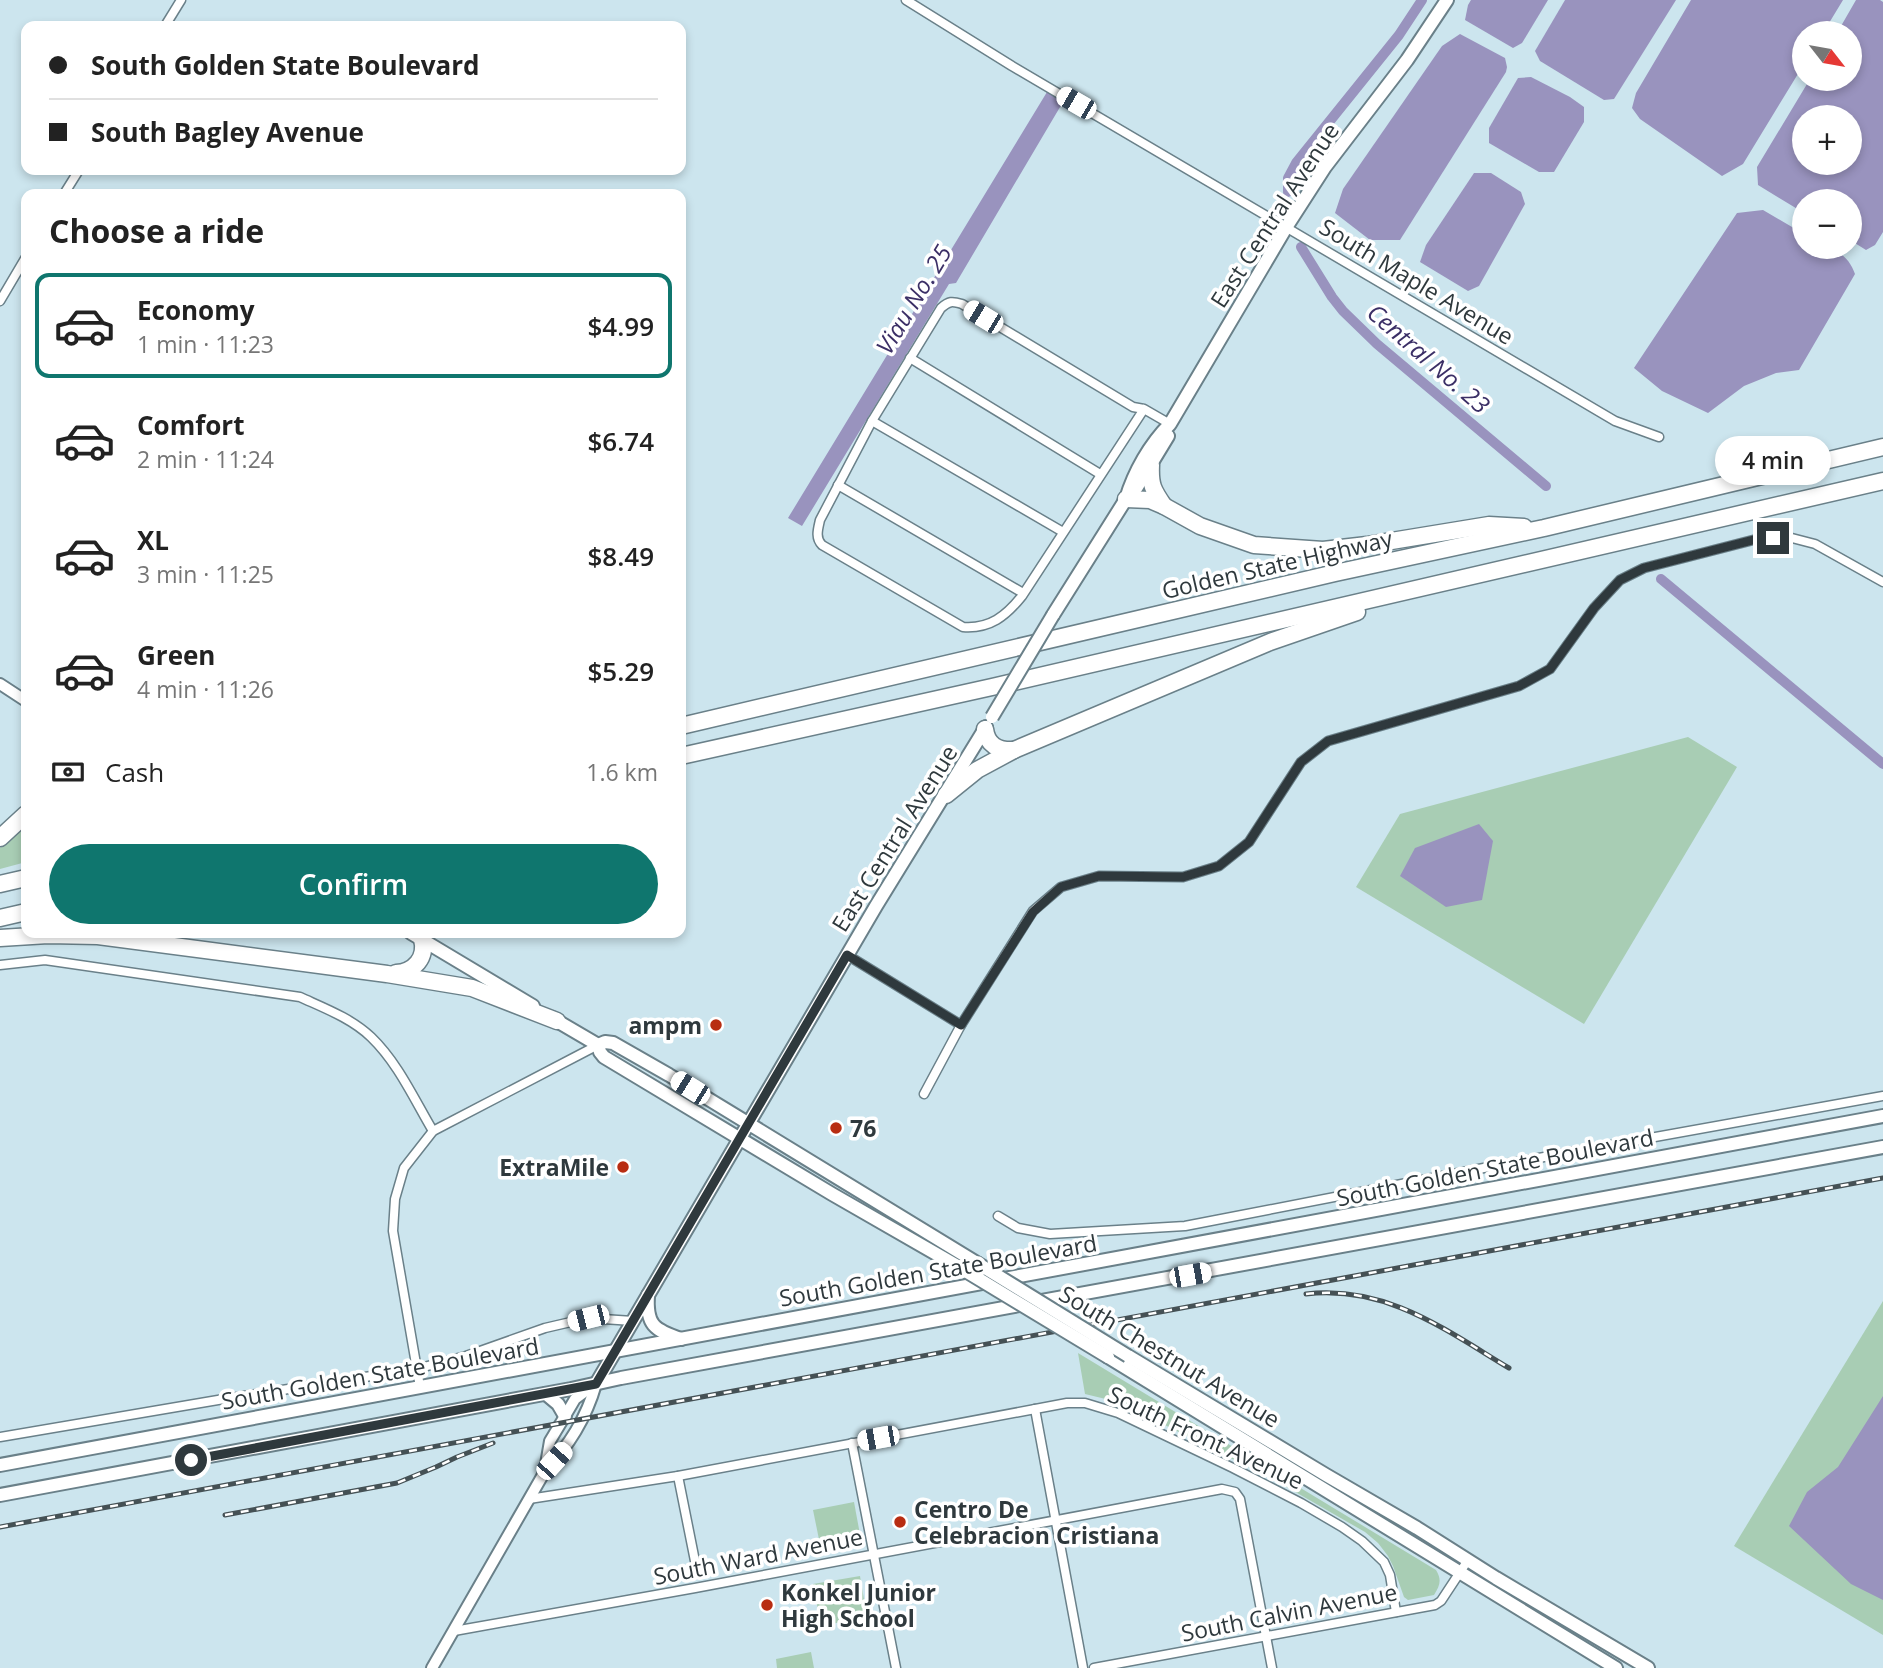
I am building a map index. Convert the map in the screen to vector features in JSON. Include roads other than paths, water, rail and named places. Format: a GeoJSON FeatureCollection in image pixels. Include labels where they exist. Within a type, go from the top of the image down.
{"type":"FeatureCollection","features":[{"type":"Feature","properties":{"kind":"highway","name":"Golden State Highway"},"geometry":{"type":"LineString","coordinates":[[686,725],[1335,573],[1544,528],[1883,447]]}},
{"type":"Feature","properties":{"kind":"highway"},"geometry":{"type":"LineString","coordinates":[[1151,465],[1153,491],[1164,506]]}},
{"type":"Feature","properties":{"kind":"highway"},"geometry":{"type":"LineString","coordinates":[[686,755],[1883,481]]}},
{"type":"Feature","properties":{"kind":"highway"},"geometry":{"type":"LineString","coordinates":[[1126,499],[1150,500],[1200,526],[1254,545],[1323,550],[1489,525],[1544,528]]}},
{"type":"Feature","properties":{"kind":"highway"},"geometry":{"type":"LineString","coordinates":[[946,795],[977,770],[1014,750],[1270,642],[1436,584]]}},
{"type":"Feature","properties":{"kind":"highway"},"geometry":{"type":"LineString","coordinates":[[989,723],[986,736],[990,743],[1002,750],[1014,750]]}},
{"type":"Feature","properties":{"kind":"highway"},"geometry":{"type":"LineString","coordinates":[[0,838],[21,819]]}},
{"type":"Feature","properties":{"kind":"highway"},"geometry":{"type":"LineString","coordinates":[[0,884],[21,879]]}},
{"type":"Feature","properties":{"kind":"highway"},"geometry":{"type":"LineString","coordinates":[[0,918],[21,913]]}},
{"type":"Feature","properties":{"kind":"highway"},"geometry":{"type":"LineString","coordinates":[[0,938],[21,937]]}},
{"type":"Feature","properties":{"kind":"highway"},"geometry":{"type":"LineString","coordinates":[[113,938],[387,974],[472,988],[557,1021]]}},
{"type":"Feature","properties":{"kind":"highway"},"geometry":{"type":"LineString","coordinates":[[387,974],[413,969],[424,946],[418,938]]}},
{"type":"Feature","properties":{"kind":"main road","name":"East Central Avenue"},"geometry":{"type":"LineString","coordinates":[[1126,499],[1131,480],[1160,433],[1170,424],[1287,226],[1325,167],[1407,60],[1447,0]]}},
{"type":"Feature","properties":{"kind":"main road","name":"East Central Avenue"},"geometry":{"type":"LineString","coordinates":[[596,1384],[847,955],[1053,615],[1168,437],[1170,424]]}},
{"type":"Feature","properties":{"kind":"main road","name":"South Chestnut Avenue"},"geometry":{"type":"LineString","coordinates":[[419,938],[598,1045],[604,1057],[959,1267],[1616,1668]]}},
{"type":"Feature","properties":{"kind":"main road","name":"South Chestnut Avenue"},"geometry":{"type":"LineString","coordinates":[[598,1045],[612,1043],[669,1075],[1314,1469],[1418,1528],[1648,1668]]}},
{"type":"Feature","properties":{"kind":"main road","name":"South Golden State Boulevard"},"geometry":{"type":"LineString","coordinates":[[0,1465],[1883,1116]]}},
{"type":"Feature","properties":{"kind":"main road"},"geometry":{"type":"LineString","coordinates":[[0,1495],[1883,1147]]}},
{"type":"Feature","properties":{"kind":"main road"},"geometry":{"type":"LineString","coordinates":[[648,1295],[647,1309],[652,1324],[659,1332],[681,1339]]}},
{"type":"Feature","properties":{"kind":"main road"},"geometry":{"type":"LineString","coordinates":[[546,1394],[558,1404],[565,1416]]}},
{"type":"Feature","properties":{"kind":"street"},"geometry":{"type":"LineString","coordinates":[[168,21],[181,0]]}},
{"type":"Feature","properties":{"kind":"street","name":"South Maple Avenue"},"geometry":{"type":"LineString","coordinates":[[906,0],[1012,66],[1615,421],[1659,437]]}},
{"type":"Feature","properties":{"kind":"street"},"geometry":{"type":"LineString","coordinates":[[0,301],[21,265]]}},
{"type":"Feature","properties":{"kind":"street"},"geometry":{"type":"LineString","coordinates":[[1143,409],[1023,593],[999,620],[983,627],[963,627],[818,541],[820,520],[872,421],[947,302],[962,304],[1133,407],[1143,409],[1170,424]]}},
{"type":"Feature","properties":{"kind":"street"},"geometry":{"type":"LineString","coordinates":[[910,358],[1100,474]]}},
{"type":"Feature","properties":{"kind":"street"},"geometry":{"type":"LineString","coordinates":[[872,421],[1063,532]]}},
{"type":"Feature","properties":{"kind":"street"},"geometry":{"type":"LineString","coordinates":[[838,485],[1023,593]]}},
{"type":"Feature","properties":{"kind":"street"},"geometry":{"type":"LineString","coordinates":[[924,1094],[961,1025],[1033,912],[1061,887],[1099,876],[1183,877],[1219,866],[1249,842],[1301,762],[1328,741],[1519,686],[1550,669],[1594,608],[1620,580],[1644,568],[1757,539],[1788,537],[1815,544],[1883,582]]}},
{"type":"Feature","properties":{"kind":"street"},"geometry":{"type":"LineString","coordinates":[[0,684],[21,698]]}},
{"type":"Feature","properties":{"kind":"street"},"geometry":{"type":"LineString","coordinates":[[847,955],[961,1025]]}},
{"type":"Feature","properties":{"kind":"street"},"geometry":{"type":"LineString","coordinates":[[0,965],[44,960],[300,997],[339,1015],[369,1035],[390,1058],[433,1131]]}},
{"type":"Feature","properties":{"kind":"street"},"geometry":{"type":"LineString","coordinates":[[420,1387],[393,1231],[395,1199],[404,1168],[433,1131],[598,1045]]}},
{"type":"Feature","properties":{"kind":"street"},"geometry":{"type":"LineString","coordinates":[[998,1216],[1018,1228],[1050,1234],[1185,1226],[1883,1096]]}},
{"type":"Feature","properties":{"kind":"street"},"geometry":{"type":"LineString","coordinates":[[0,1437],[416,1369],[588,1318],[633,1321]]}},
{"type":"Feature","properties":{"kind":"street","name":"East Central Avenue"},"geometry":{"type":"LineString","coordinates":[[544,1473],[550,1441],[575,1399],[596,1384]]}},
{"type":"Feature","properties":{"kind":"street","name":"East Central Avenue"},"geometry":{"type":"LineString","coordinates":[[432,1668],[544,1473],[564,1450],[589,1407],[596,1384]]}},
{"type":"Feature","properties":{"kind":"street","name":"South Front Avenue"},"geometry":{"type":"LineString","coordinates":[[529,1499],[678,1476],[1067,1403],[1085,1403],[1101,1406],[1175,1439],[1301,1503],[1342,1527],[1384,1562],[1390,1575],[1396,1612]]}},
{"type":"Feature","properties":{"kind":"street"},"geometry":{"type":"LineString","coordinates":[[1035,1409],[1083,1668]]}},
{"type":"Feature","properties":{"kind":"street"},"geometry":{"type":"LineString","coordinates":[[852,1443],[895,1668]]}},
{"type":"Feature","properties":{"kind":"street"},"geometry":{"type":"LineString","coordinates":[[678,1476],[696,1566]]}},
{"type":"Feature","properties":{"kind":"street","name":"South Ward Avenue"},"geometry":{"type":"LineString","coordinates":[[454,1631],[1222,1489],[1235,1492],[1240,1499],[1266,1637]]}},
{"type":"Feature","properties":{"kind":"street","name":"South Calvin Avenue"},"geometry":{"type":"LineString","coordinates":[[1094,1668],[1436,1605],[1468,1560]]}},
{"type":"Feature","properties":{"kind":"street"},"geometry":{"type":"LineString","coordinates":[[1266,1637],[1272,1668]]}},
{"type":"Feature","properties":{"kind":"waterway","name":"Central No. 23"},"geometry":{"type":"LineString","coordinates":[[1288,192],[1288,178],[1296,163],[1399,35],[1422,0]]}},
{"type":"Feature","properties":{"kind":"waterway","name":"Central No. 23"},"geometry":{"type":"LineString","coordinates":[[1301,247],[1343,311],[1377,344],[1546,486]]}},
{"type":"Feature","properties":{"kind":"waterway","name":"Central No. 23"},"geometry":{"type":"LineString","coordinates":[[1661,579],[1883,764]]}},
{"type":"Feature","properties":{"kind":"railway"},"geometry":{"type":"LineString","coordinates":[[0,1527],[1883,1178]]}},
{"type":"Feature","properties":{"kind":"railway"},"geometry":{"type":"LineString","coordinates":[[1306,1294],[1335,1293],[1388,1303],[1437,1325],[1509,1368]]}},
{"type":"Feature","properties":{"kind":"railway"},"geometry":{"type":"LineString","coordinates":[[225,1515],[397,1483],[493,1443]]}},
{"type":"Feature","properties":{"kind":"place","name":"ampm"},"geometry":{"type":"Point","coordinates":[716,1025]}},
{"type":"Feature","properties":{"kind":"place","name":"76"},"geometry":{"type":"Point","coordinates":[836,1128]}},
{"type":"Feature","properties":{"kind":"place","name":"ExtraMile"},"geometry":{"type":"Point","coordinates":[623,1167]}},
{"type":"Feature","properties":{"kind":"place","name":"Centro De Celebracion Cristiana"},"geometry":{"type":"Point","coordinates":[900,1522]}},
{"type":"Feature","properties":{"kind":"place","name":"Konkel Junior High School"},"geometry":{"type":"Point","coordinates":[767,1605]}},
{"type":"Feature","properties":{"kind":"water label","name":"Viau No. 25"},"geometry":{"type":"Point","coordinates":[913,299]}}]}
